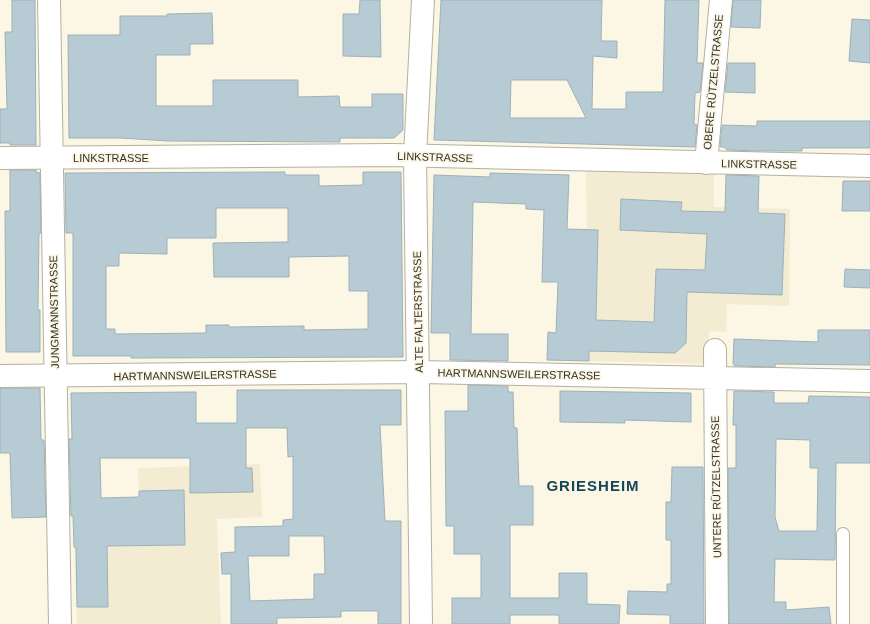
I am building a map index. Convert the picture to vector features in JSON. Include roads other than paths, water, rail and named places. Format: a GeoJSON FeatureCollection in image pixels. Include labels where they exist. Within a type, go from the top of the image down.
{"type":"FeatureCollection","features":[{"type":"Feature","properties":{"kind":"street","name":"JUNGMANNSTRASSE"},"geometry":{"type":"LineString","coordinates":[[49,0],[60,624]]}},
{"type":"Feature","properties":{"kind":"street","name":"ALTE FALTERSTRASSE"},"geometry":{"type":"LineString","coordinates":[[421,624],[419,372],[415,156],[422,0]]}},
{"type":"Feature","properties":{"kind":"street","name":"OBERE RÜTZELSTRASSE"},"geometry":{"type":"LineString","coordinates":[[706,163],[721,0]]}},
{"type":"Feature","properties":{"kind":"street","name":"LINKSTRASSE"},"geometry":{"type":"LineString","coordinates":[[0,158],[415,156],[870,166]]}},
{"type":"Feature","properties":{"kind":"street","name":"UNTERE RÜTZELSTRASSE"},"geometry":{"type":"LineString","coordinates":[[715,350],[714,378],[717,624]]}},
{"type":"Feature","properties":{"kind":"street","name":"HARTMANNSWEILERSTRASSE"},"geometry":{"type":"LineString","coordinates":[[0,376],[419,372],[870,381]]}},
{"type":"Feature","properties":{"kind":"lane"},"geometry":{"type":"LineString","coordinates":[[843,534],[843,624]]}},
{"type":"Feature","properties":{"kind":"district","name":"GRIESHEIM"},"geometry":{"type":"Point","coordinates":[593,486]}}]}
